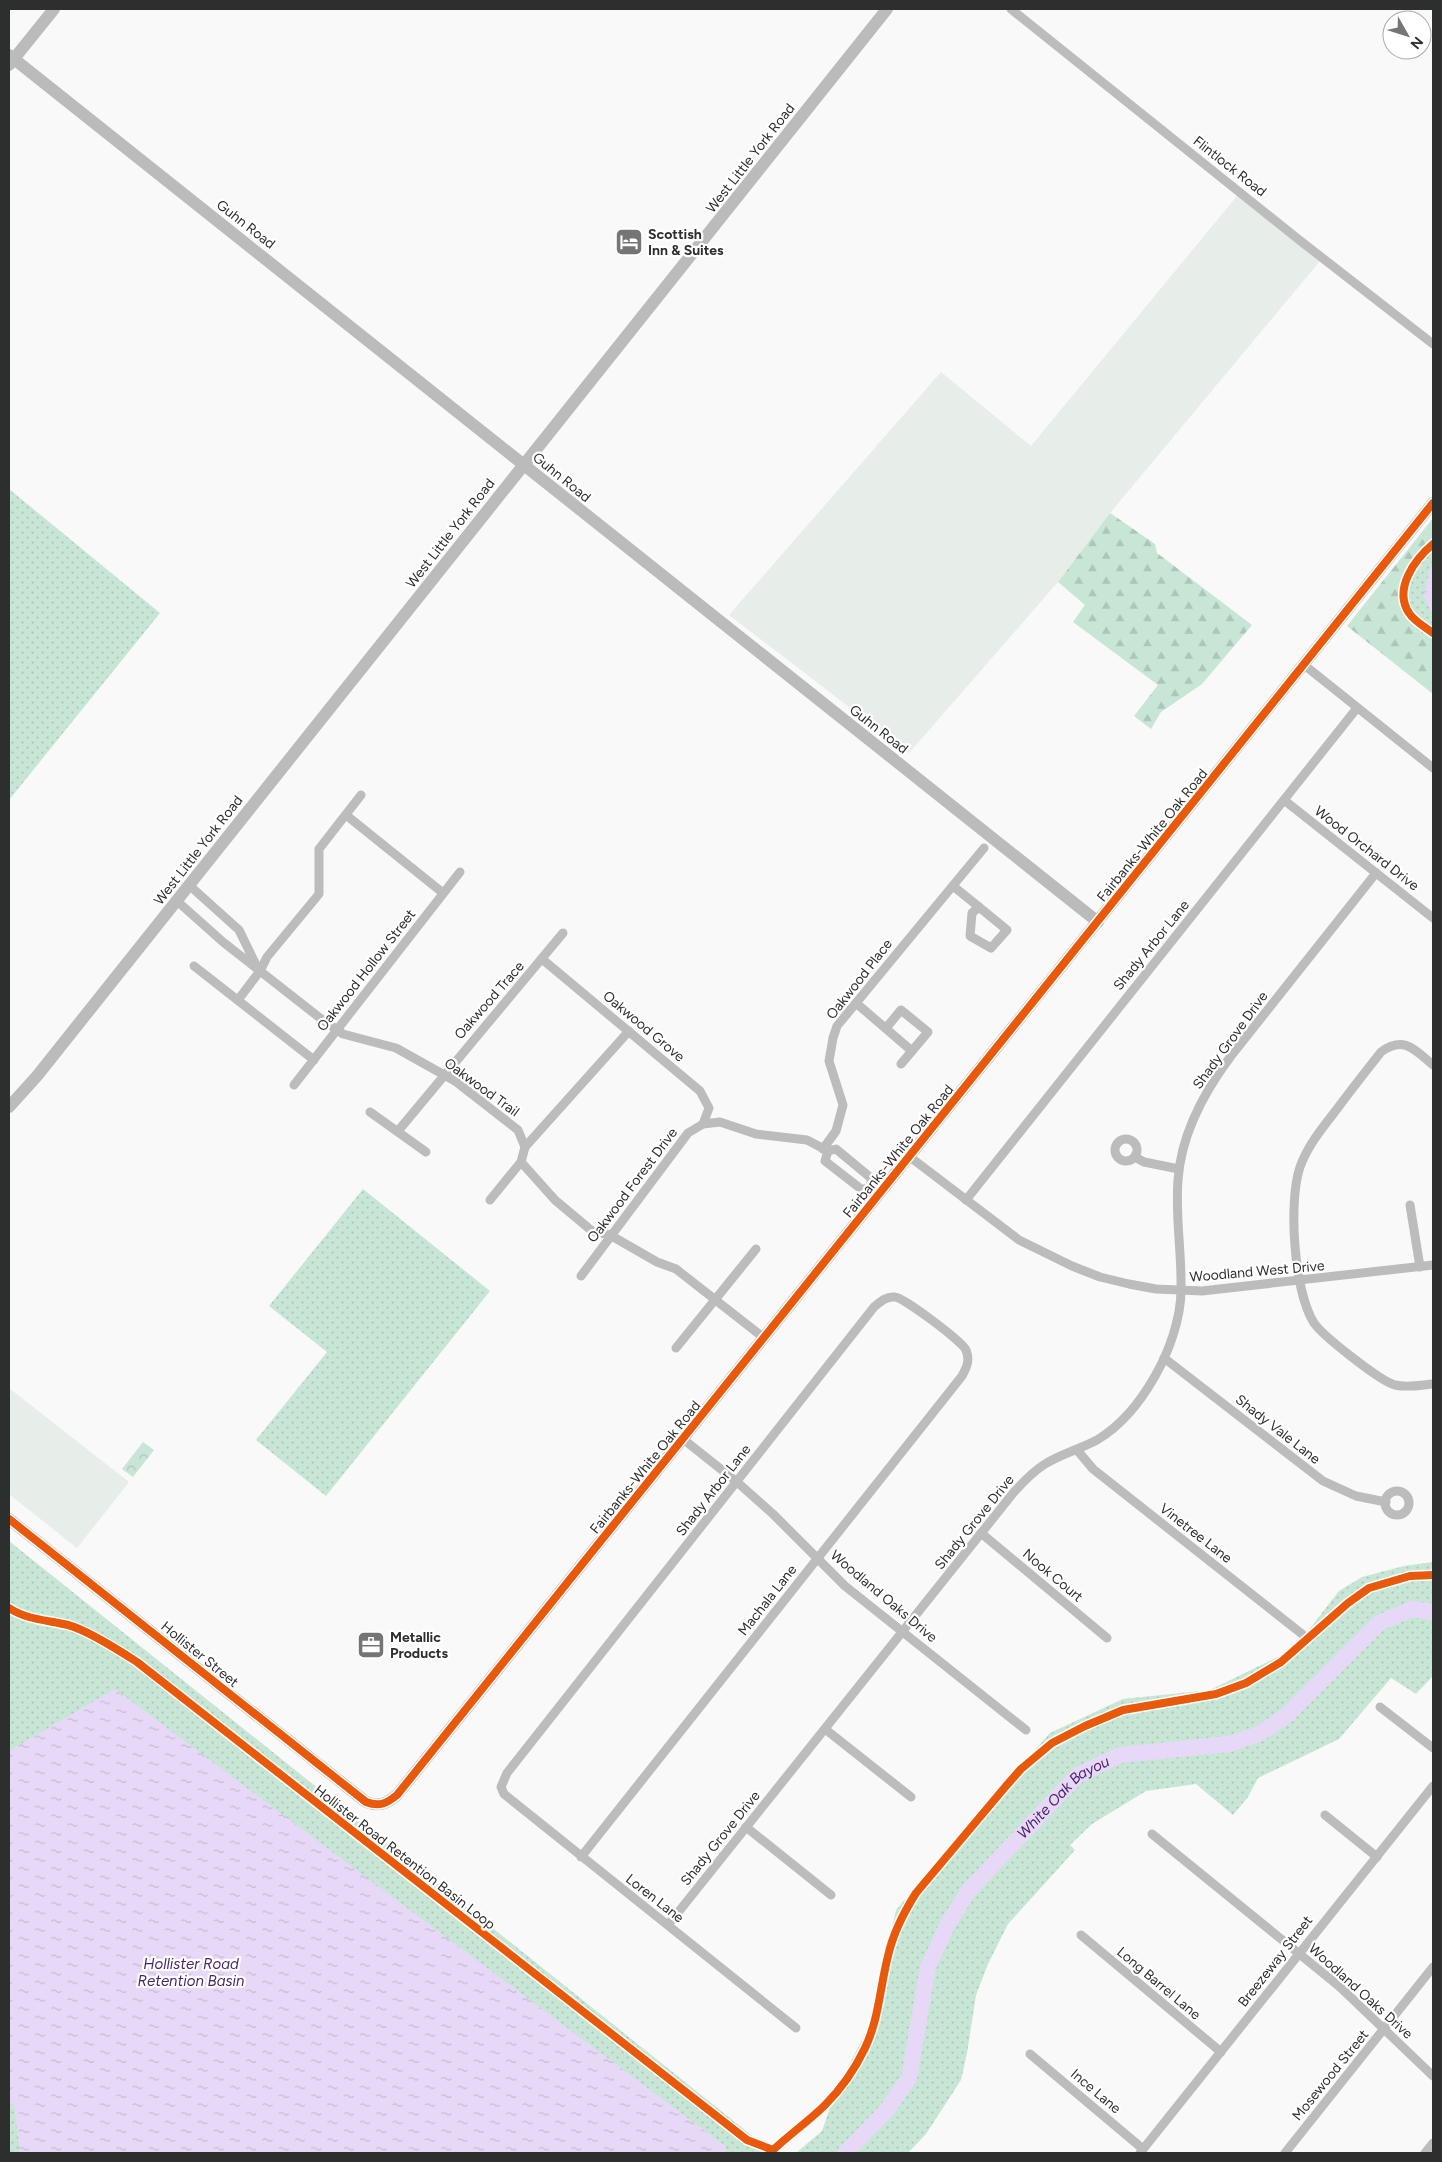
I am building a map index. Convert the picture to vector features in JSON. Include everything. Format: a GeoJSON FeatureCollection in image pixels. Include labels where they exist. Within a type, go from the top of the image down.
{"type":"FeatureCollection","features":[{"type":"Feature","properties":{"kind":"street"},"geometry":{"type":"LineString","coordinates":[[10,60],[54,9]]}},
{"type":"Feature","properties":{"kind":"street","name":"West Little York Road"},"geometry":{"type":"LineString","coordinates":[[9,1106],[36,1076],[177,900],[887,9]]}},
{"type":"Feature","properties":{"kind":"street","name":"Flintlock Road"},"geometry":{"type":"LineString","coordinates":[[1011,9],[1433,344]]}},
{"type":"Feature","properties":{"kind":"street","name":"Guhn Road"},"geometry":{"type":"LineString","coordinates":[[10,60],[1098,922]]}},
{"type":"Feature","properties":{"kind":"street","name":"Fairbanks-White Oak Road"},"geometry":{"type":"LineString","coordinates":[[377,1806],[388,1802],[397,1795],[764,1338],[874,1192],[910,1156],[1433,503]]}},
{"type":"Feature","properties":{"kind":"street"},"geometry":{"type":"LineString","coordinates":[[1303,664],[1433,768]]}},
{"type":"Feature","properties":{"kind":"street","name":"Shady Arbor Lane"},"geometry":{"type":"LineString","coordinates":[[966,1200],[1357,708]]}},
{"type":"Feature","properties":{"kind":"street"},"geometry":{"type":"LineString","coordinates":[[238,1000],[260,971],[267,957],[320,894],[319,849],[362,795]]}},
{"type":"Feature","properties":{"kind":"street","name":"Wood Orchard Drive"},"geometry":{"type":"LineString","coordinates":[[1284,800],[1433,918]]}},
{"type":"Feature","properties":{"kind":"street"},"geometry":{"type":"LineString","coordinates":[[346,815],[444,892]]}},
{"type":"Feature","properties":{"kind":"street","name":"Oakwood Place"},"geometry":{"type":"LineString","coordinates":[[825,1150],[836,1131],[843,1105],[829,1061],[833,1038],[838,1026],[984,848]]}},
{"type":"Feature","properties":{"kind":"street","name":"Oakwood Hollow Street"},"geometry":{"type":"LineString","coordinates":[[294,1085],[460,872]]}},
{"type":"Feature","properties":{"kind":"street","name":"Shady Grove Drive"},"geometry":{"type":"LineString","coordinates":[[668,1925],[1014,1492],[1045,1464],[1077,1450],[1107,1433],[1128,1415],[1155,1376],[1164,1358],[1176,1321],[1181,1291],[1177,1206],[1179,1169],[1189,1130],[1198,1108],[1217,1074],[1376,873]]}},
{"type":"Feature","properties":{"kind":"street","name":"Oakwood Trail"},"geometry":{"type":"LineString","coordinates":[[189,885],[239,930],[260,971]]}},
{"type":"Feature","properties":{"kind":"street"},"geometry":{"type":"LineString","coordinates":[[953,886],[1008,930],[991,948],[970,936],[972,913],[979,907]]}},
{"type":"Feature","properties":{"kind":"street","name":"Oakwood Trail"},"geometry":{"type":"LineString","coordinates":[[177,900],[223,942],[336,1030],[343,1034],[396,1048],[444,1075],[518,1130],[524,1147]]}},
{"type":"Feature","properties":{"kind":"street","name":"Oakwood Trace"},"geometry":{"type":"LineString","coordinates":[[398,1131],[563,933]]}},
{"type":"Feature","properties":{"kind":"street","name":"Oakwood Grove"},"geometry":{"type":"LineString","coordinates":[[542,959],[700,1091],[709,1108],[704,1124]]}},
{"type":"Feature","properties":{"kind":"street"},"geometry":{"type":"LineString","coordinates":[[194,966],[314,1060]]}},
{"type":"Feature","properties":{"kind":"street"},"geometry":{"type":"LineString","coordinates":[[856,1003],[912,1051]]}},
{"type":"Feature","properties":{"kind":"street"},"geometry":{"type":"LineString","coordinates":[[886,1028],[901,1010],[928,1032],[901,1064]]}},
{"type":"Feature","properties":{"kind":"street"},"geometry":{"type":"LineString","coordinates":[[490,1200],[521,1162],[524,1147],[629,1031]]}},
{"type":"Feature","properties":{"kind":"street"},"geometry":{"type":"LineString","coordinates":[[1433,1065],[1410,1046],[1393,1044],[1381,1052],[1312,1142],[1300,1166],[1294,1199],[1294,1226],[1300,1281],[1306,1306],[1315,1324],[1328,1338],[1386,1382],[1395,1385],[1416,1386],[1433,1384]]}},
{"type":"Feature","properties":{"kind":"street","name":"West Little York Road"},"geometry":{"type":"LineString","coordinates":[[9,1116],[36,1076]]}},
{"type":"Feature","properties":{"kind":"street"},"geometry":{"type":"LineString","coordinates":[[370,1112],[426,1152]]}},
{"type":"Feature","properties":{"kind":"street"},"geometry":{"type":"LineString","coordinates":[[704,1124],[720,1122],[756,1134],[807,1140],[825,1150],[836,1150],[871,1178],[874,1192],[861,1189],[826,1161],[825,1150]]}},
{"type":"Feature","properties":{"kind":"street","name":"Oakwood Forest Drive"},"geometry":{"type":"LineString","coordinates":[[581,1276],[688,1133],[704,1124]]}},
{"type":"Feature","properties":{"kind":"street","name":"Woodland West Drive"},"geometry":{"type":"LineString","coordinates":[[910,1156],[1019,1240],[1072,1266],[1100,1277],[1130,1284],[1181,1291],[1300,1281],[1433,1265]]}},
{"type":"Feature","properties":{"kind":"street"},"geometry":{"type":"LineString","coordinates":[[1135,1157],[1144,1162],[1179,1169]]}},
{"type":"Feature","properties":{"kind":"street"},"geometry":{"type":"LineString","coordinates":[[521,1162],[567,1212],[592,1231],[610,1235],[657,1262],[676,1268],[764,1338]]}},
{"type":"Feature","properties":{"kind":"street"},"geometry":{"type":"LineString","coordinates":[[1410,1205],[1420,1267]]}},
{"type":"Feature","properties":{"kind":"street"},"geometry":{"type":"LineString","coordinates":[[676,1348],[756,1249]]}},
{"type":"Feature","properties":{"kind":"street","name":"Shady Arbor Lane"},"geometry":{"type":"LineString","coordinates":[[501,1787],[507,1773],[874,1307],[888,1298],[895,1297],[907,1302],[963,1346],[968,1358]]}},
{"type":"Feature","properties":{"kind":"street","name":"Machala Lane"},"geometry":{"type":"LineString","coordinates":[[581,1857],[962,1376],[968,1365],[968,1358]]}},
{"type":"Feature","properties":{"kind":"street","name":"Shady Vale Lane"},"geometry":{"type":"LineString","coordinates":[[1164,1358],[1323,1481],[1356,1496],[1386,1502]]}},
{"type":"Feature","properties":{"kind":"street","name":"Woodland Oaks Drive"},"geometry":{"type":"LineString","coordinates":[[683,1439],[737,1482],[845,1586],[1026,1730]]}},
{"type":"Feature","properties":{"kind":"street","name":"Vinetree Lane"},"geometry":{"type":"LineString","coordinates":[[1077,1450],[1093,1469],[1302,1634]]}},
{"type":"Feature","properties":{"kind":"street","name":"Hollister Street"},"geometry":{"type":"LineString","coordinates":[[9,1519],[366,1802],[377,1806]]}},
{"type":"Feature","properties":{"kind":"street","name":"Nook Court"},"geometry":{"type":"LineString","coordinates":[[981,1533],[1107,1638]]}},
{"type":"Feature","properties":{"kind":"street"},"geometry":{"type":"LineString","coordinates":[[1380,1707],[1433,1748]]}},
{"type":"Feature","properties":{"kind":"street"},"geometry":{"type":"LineString","coordinates":[[825,1729],[911,1797]]}},
{"type":"Feature","properties":{"kind":"street","name":"Breezeway Street"},"geometry":{"type":"LineString","coordinates":[[1142,2151],[1433,1786]]}},
{"type":"Feature","properties":{"kind":"street","name":"Loren Lane"},"geometry":{"type":"LineString","coordinates":[[501,1787],[504,1794],[581,1857],[796,2028]]}},
{"type":"Feature","properties":{"kind":"street"},"geometry":{"type":"LineString","coordinates":[[1325,1815],[1377,1857]]}},
{"type":"Feature","properties":{"kind":"street"},"geometry":{"type":"LineString","coordinates":[[746,1828],[831,1896]]}},
{"type":"Feature","properties":{"kind":"street","name":"Woodland Oaks Drive"},"geometry":{"type":"LineString","coordinates":[[1152,1834],[1340,1987],[1433,2076]]}},
{"type":"Feature","properties":{"kind":"street","name":"Long Barrel Lane"},"geometry":{"type":"LineString","coordinates":[[1080,1935],[1221,2052]]}},
{"type":"Feature","properties":{"kind":"street","name":"Mosewood Street"},"geometry":{"type":"LineString","coordinates":[[1285,2153],[1433,1967]]}},
{"type":"Feature","properties":{"kind":"street","name":"Ince Lane"},"geometry":{"type":"LineString","coordinates":[[1030,2054],[1142,2151]]}},
{"type":"Feature","properties":{"kind":"street"},"geometry":{"type":"LineString","coordinates":[[1425,2153],[1433,2143]]}},
{"type":"Feature","properties":{"kind":"shaded area"},"geometry":{"type":"Polygon","coordinates":[[[1237,196],[1320,261],[1110,513],[1058,582],[909,753],[729,615],[941,372],[1031,446],[1237,196]]]}},
{"type":"Feature","properties":{"kind":"shaded area"},"geometry":{"type":"Polygon","coordinates":[[[9,1388],[129,1482],[77,1548],[9,1494],[9,1388]]]}},
{"type":"Feature","properties":{"kind":"green space"},"geometry":{"type":"Polygon","coordinates":[[[9,489],[160,613],[9,800],[9,489]]]}},
{"type":"Feature","properties":{"kind":"green space"},"geometry":{"type":"Polygon","coordinates":[[[1110,513],[1155,544],[1157,553],[1252,625],[1202,684],[1161,712],[1151,729],[1134,716],[1158,685],[1073,622],[1085,605],[1058,582],[1110,513]]]}},
{"type":"Feature","properties":{"kind":"green space"},"geometry":{"type":"Polygon","coordinates":[[[1433,518],[1433,541],[1411,564],[1403,580],[1399,599],[1416,631],[1433,639],[1433,694],[1347,626],[1433,518]]]}},
{"type":"Feature","properties":{"kind":"green space"},"geometry":{"type":"Polygon","coordinates":[[[1433,541],[1433,639],[1416,631],[1399,599],[1403,580],[1411,564],[1433,541]]]}},
{"type":"Feature","properties":{"kind":"green space"},"geometry":{"type":"Polygon","coordinates":[[[363,1189],[490,1291],[326,1496],[256,1440],[327,1352],[269,1306],[363,1189]]]}},
{"type":"Feature","properties":{"kind":"green space"},"geometry":{"type":"Polygon","coordinates":[[[143,1442],[154,1450],[133,1477],[122,1469],[143,1442]]]}},
{"type":"Feature","properties":{"kind":"green space","name":"Hollister Road Retention Basin"},"geometry":{"type":"Polygon","coordinates":[[[9,1541],[765,2146],[777,2153],[9,2153],[9,1541]]]}},
{"type":"Feature","properties":{"kind":"green space"},"geometry":{"type":"Polygon","coordinates":[[[1433,1562],[1433,1676],[1416,1694],[1391,1678],[1339,1739],[1258,1778],[1248,1797],[1233,1815],[1196,1784],[1146,1791],[1092,1824],[1070,1845],[1075,1850],[1008,1924],[988,1964],[976,1995],[961,2080],[926,2134],[908,2153],[796,2153],[822,2131],[836,2091],[869,2026],[896,1910],[1050,1733],[1123,1699],[1210,1690],[1294,1649],[1339,1591],[1362,1577],[1404,1566],[1433,1562]]]}},
{"type":"Feature","properties":{"kind":"water"},"geometry":{"type":"Polygon","coordinates":[[[1433,567],[1433,616],[1424,596],[1429,571],[1433,567]]]}},
{"type":"Feature","properties":{"kind":"water","name":"Hollister Road Retention Basin"},"geometry":{"type":"Polygon","coordinates":[[[115,1689],[725,2146],[727,2153],[20,2153],[14,2104],[9,2103],[9,1751],[115,1689]]]}},
{"type":"Feature","properties":{"kind":"waterway","name":"White Oak Bayou"},"geometry":{"type":"LineString","coordinates":[[845,2153],[887,2110],[909,2078],[928,1967],[948,1924],[969,1890],[1078,1775],[1120,1755],[1229,1744],[1259,1734],[1287,1715],[1379,1623],[1412,1609],[1433,1612]]}},
{"type":"Feature","properties":{"kind":"cycle path"},"geometry":{"type":"LineString","coordinates":[[9,1519],[366,1802],[379,1804],[393,1798],[1433,503]]}},
{"type":"Feature","properties":{"kind":"cycle path"},"geometry":{"type":"LineString","coordinates":[[1433,544],[1413,566],[1408,575],[1403,594],[1405,604],[1411,616],[1433,633]]}},
{"type":"Feature","properties":{"kind":"cycle path"},"geometry":{"type":"LineString","coordinates":[[770,2153],[825,2105],[852,2071],[870,2037],[890,1947],[907,1908],[916,1893],[1021,1769],[1052,1743],[1085,1726],[1123,1710],[1216,1694],[1246,1683],[1281,1662],[1348,1603],[1369,1588],[1410,1576],[1433,1575]]}},
{"type":"Feature","properties":{"kind":"cycle path","name":"Hollister Road Retention Basin Loop"},"geometry":{"type":"LineString","coordinates":[[9,1608],[30,1617],[68,1625],[84,1631],[137,1662],[747,2140],[773,2150]]}},
{"type":"Feature","properties":{"kind":"place","name":"Scottish Inn & Suites"},"geometry":{"type":"Point","coordinates":[629,242]}},
{"type":"Feature","properties":{"kind":"place","name":"Metallic Products"},"geometry":{"type":"Point","coordinates":[371,1645]}}]}
